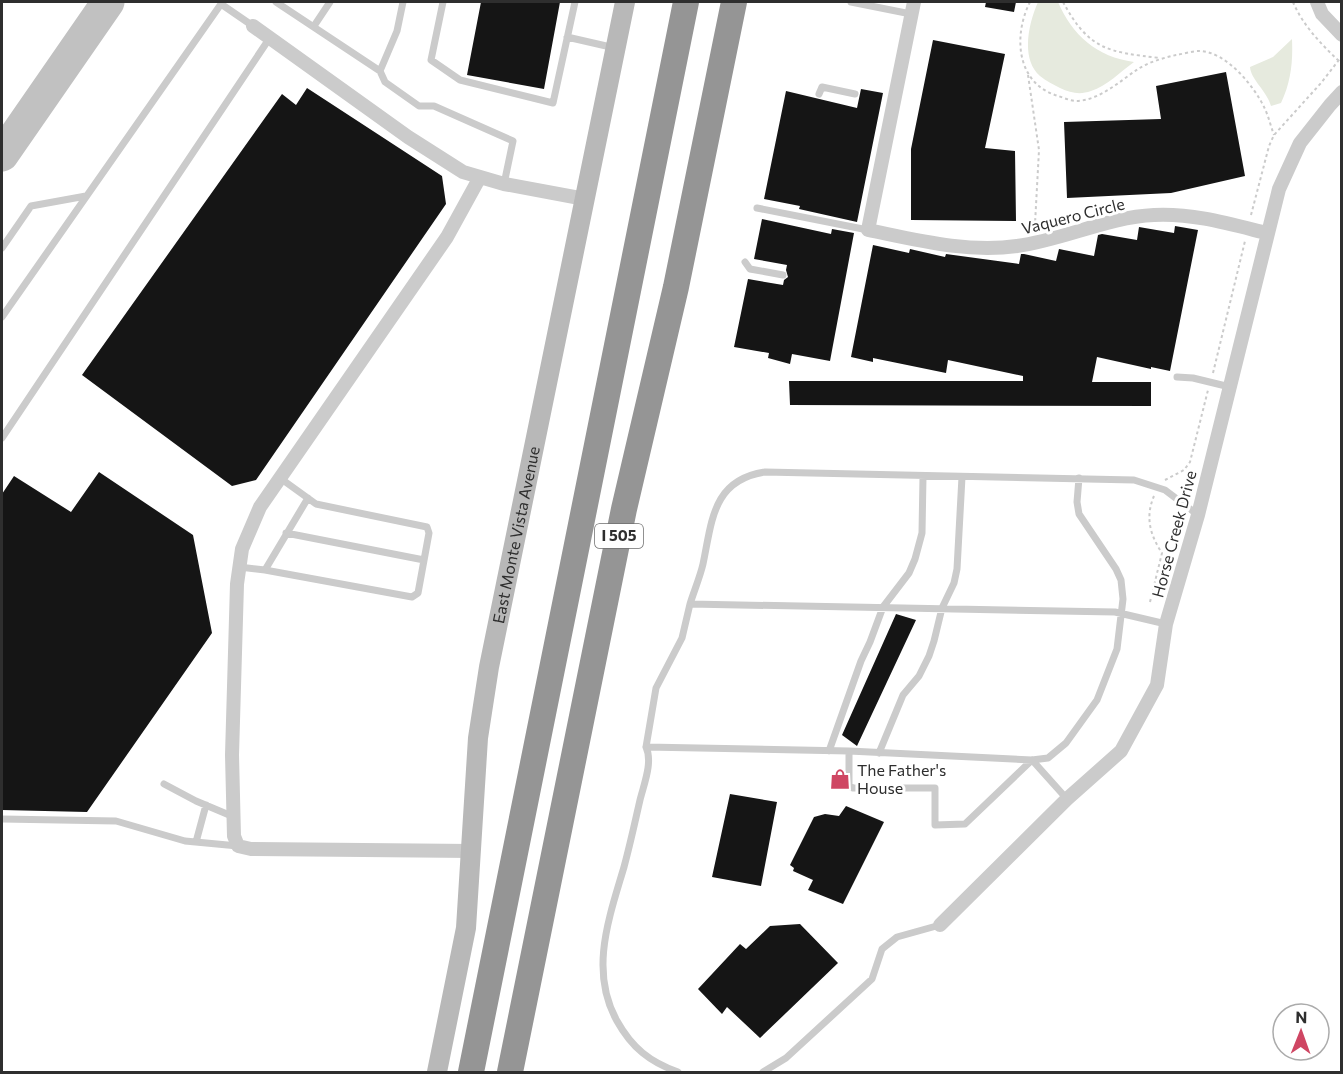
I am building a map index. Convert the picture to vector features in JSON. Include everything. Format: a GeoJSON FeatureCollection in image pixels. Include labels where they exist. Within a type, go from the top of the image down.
{"type":"FeatureCollection","features":[{"type":"Feature","properties":{"kind":"highway","name":"I 505"},"geometry":{"type":"LineString","coordinates":[[471,1072],[686,2]]}},
{"type":"Feature","properties":{"kind":"highway","name":"I 505"},"geometry":{"type":"LineString","coordinates":[[510,1072],[624,509],[676,287],[734,2]]}},
{"type":"Feature","properties":{"kind":"street","name":"East Monte Vista Avenue"},"geometry":{"type":"LineString","coordinates":[[437,1072],[466,928],[478,738],[489,668],[625,2]]}},
{"type":"Feature","properties":{"kind":"street"},"geometry":{"type":"LineString","coordinates":[[1317,2],[1322,14],[1341,35]]}},
{"type":"Feature","properties":{"kind":"street"},"geometry":{"type":"LineString","coordinates":[[868,230],[912,8]]}},
{"type":"Feature","properties":{"kind":"street"},"geometry":{"type":"LineString","coordinates":[[252,27],[463,172],[504,184],[585,199]]}},
{"type":"Feature","properties":{"kind":"street","name":"Horse Creek Drive"},"geometry":{"type":"LineString","coordinates":[[940,925],[1067,799],[1121,752],[1157,685],[1167,624],[1198,515],[1266,233],[1279,189],[1300,143],[1341,92]]}},
{"type":"Feature","properties":{"kind":"street"},"geometry":{"type":"LineString","coordinates":[[472,851],[251,849],[238,846],[234,836],[232,754],[239,567],[242,549],[260,507],[447,237],[480,177]]}},
{"type":"Feature","properties":{"kind":"street","name":"Vaquero Circle"},"geometry":{"type":"LineString","coordinates":[[868,230],[941,245],[979,248],[1026,245],[1153,215],[1210,219],[1266,233]]}},
{"type":"Feature","properties":{"kind":"lane"},"geometry":{"type":"LineString","coordinates":[[276,2],[380,71],[385,82],[419,106],[434,106],[513,141],[504,184]]}},
{"type":"Feature","properties":{"kind":"lane"},"geometry":{"type":"LineString","coordinates":[[314,26],[330,2]]}},
{"type":"Feature","properties":{"kind":"lane"},"geometry":{"type":"LineString","coordinates":[[380,71],[397,31],[403,2]]}},
{"type":"Feature","properties":{"kind":"lane"},"geometry":{"type":"LineString","coordinates":[[443,2],[431,60],[460,80],[553,103],[575,2]]}},
{"type":"Feature","properties":{"kind":"lane"},"geometry":{"type":"LineString","coordinates":[[851,2],[912,8]]}},
{"type":"Feature","properties":{"kind":"lane"},"geometry":{"type":"LineString","coordinates":[[2,316],[222,3],[252,27]]}},
{"type":"Feature","properties":{"kind":"lane"},"geometry":{"type":"LineString","coordinates":[[567,37],[615,48]]}},
{"type":"Feature","properties":{"kind":"lane"},"geometry":{"type":"LineString","coordinates":[[2,438],[270,39]]}},
{"type":"Feature","properties":{"kind":"lane"},"geometry":{"type":"LineString","coordinates":[[819,94],[822,87],[855,94]]}},
{"type":"Feature","properties":{"kind":"lane"},"geometry":{"type":"LineString","coordinates":[[2,248],[31,206],[86,196]]}},
{"type":"Feature","properties":{"kind":"lane"},"geometry":{"type":"LineString","coordinates":[[758,208],[868,230]]}},
{"type":"Feature","properties":{"kind":"lane"},"geometry":{"type":"LineString","coordinates":[[745,262],[750,269],[783,275]]}},
{"type":"Feature","properties":{"kind":"lane"},"geometry":{"type":"LineString","coordinates":[[1178,377],[1193,378],[1230,387]]}},
{"type":"Feature","properties":{"kind":"lane"},"geometry":{"type":"LineString","coordinates":[[678,1072],[659,1065],[640,1053],[625,1036],[610,1008],[603,986],[603,951],[646,773],[649,754],[646,747],[656,688],[682,638],[702,567],[714,510],[722,495],[736,482],[751,474],[765,472],[1134,480],[1159,487],[1198,515]]}},
{"type":"Feature","properties":{"kind":"lane"},"geometry":{"type":"LineString","coordinates":[[828,751],[883,607],[909,573],[915,559],[922,533],[923,477]]}},
{"type":"Feature","properties":{"kind":"lane"},"geometry":{"type":"LineString","coordinates":[[879,753],[903,695],[919,676],[929,656],[942,608],[954,583],[957,569],[962,477]]}},
{"type":"Feature","properties":{"kind":"lane"},"geometry":{"type":"LineString","coordinates":[[239,567],[412,597],[417,593],[429,533],[427,527],[316,504],[280,478]]}},
{"type":"Feature","properties":{"kind":"lane"},"geometry":{"type":"LineString","coordinates":[[646,747],[849,751],[1032,760],[1048,758],[1066,743],[1097,700],[1117,649],[1124,599],[1121,580],[1116,569],[1079,514],[1077,502],[1079,478]]}},
{"type":"Feature","properties":{"kind":"lane"},"geometry":{"type":"LineString","coordinates":[[265,570],[308,498]]}},
{"type":"Feature","properties":{"kind":"lane"},"geometry":{"type":"LineString","coordinates":[[286,533],[424,560]]}},
{"type":"Feature","properties":{"kind":"lane"},"geometry":{"type":"LineString","coordinates":[[690,604],[1121,613],[1167,624]]}},
{"type":"Feature","properties":{"kind":"lane"},"geometry":{"type":"LineString","coordinates":[[849,751],[849,786],[853,788],[935,788],[935,825],[965,824],[1032,760]]}},
{"type":"Feature","properties":{"kind":"lane"},"geometry":{"type":"LineString","coordinates":[[1032,760],[1067,799]]}},
{"type":"Feature","properties":{"kind":"lane"},"geometry":{"type":"LineString","coordinates":[[164,784],[234,817]]}},
{"type":"Feature","properties":{"kind":"lane"},"geometry":{"type":"LineString","coordinates":[[196,842],[206,805]]}},
{"type":"Feature","properties":{"kind":"lane"},"geometry":{"type":"LineString","coordinates":[[2,819],[116,821],[185,842],[238,846]]}},
{"type":"Feature","properties":{"kind":"lane"},"geometry":{"type":"LineString","coordinates":[[763,1072],[786,1058],[872,979],[882,949],[897,937],[940,925]]}},
{"type":"Feature","properties":{"kind":"path"},"geometry":{"type":"LineString","coordinates":[[1030,2],[1020,27],[1019,41],[1027,72],[1039,150],[1035,224]]}},
{"type":"Feature","properties":{"kind":"path"},"geometry":{"type":"LineString","coordinates":[[1063,2],[1071,17],[1089,39],[1121,54],[1161,58]]}},
{"type":"Feature","properties":{"kind":"path"},"geometry":{"type":"LineString","coordinates":[[1293,2],[1312,33],[1341,64]]}},
{"type":"Feature","properties":{"kind":"path"},"geometry":{"type":"LineString","coordinates":[[1027,72],[1049,93],[1077,101],[1107,91],[1140,68],[1161,58],[1200,51],[1222,58],[1245,78],[1265,108],[1274,135]]}},
{"type":"Feature","properties":{"kind":"path"},"geometry":{"type":"LineString","coordinates":[[1150,602],[1162,558],[1149,523],[1153,500],[1162,482],[1184,470],[1190,462],[1269,146],[1274,135],[1321,83],[1341,56]]}},
{"type":"Feature","properties":{"kind":"shaded area"},"geometry":{"type":"Polygon","coordinates":[[[1038,2],[1058,2],[1078,34],[1097,50],[1134,62],[1102,86],[1087,92],[1068,91],[1040,76],[1034,69],[1028,50],[1029,30],[1038,2]]]}},
{"type":"Feature","properties":{"kind":"shaded area"},"geometry":{"type":"Polygon","coordinates":[[[1292,39],[1292,64],[1287,87],[1281,103],[1271,106],[1250,67],[1273,57],[1292,39]]]}},
{"type":"Feature","properties":{"kind":"building"},"geometry":{"type":"Polygon","coordinates":[[[481,2],[560,2],[544,89],[467,75],[481,2]]]}},
{"type":"Feature","properties":{"kind":"building"},"geometry":{"type":"Polygon","coordinates":[[[986,2],[1016,2],[1014,12],[985,7],[986,2]]]}},
{"type":"Feature","properties":{"kind":"building"},"geometry":{"type":"Polygon","coordinates":[[[933,40],[1005,54],[985,148],[1015,151],[1016,221],[911,220],[911,149],[933,40]]]}},
{"type":"Feature","properties":{"kind":"building"},"geometry":{"type":"Polygon","coordinates":[[[1226,72],[1245,176],[1171,193],[1067,198],[1064,122],[1161,119],[1156,86],[1226,72]]]}},
{"type":"Feature","properties":{"kind":"building"},"geometry":{"type":"Polygon","coordinates":[[[307,88],[442,176],[446,204],[256,480],[232,486],[82,375],[282,94],[296,105],[307,88]]]}},
{"type":"Feature","properties":{"kind":"building"},"geometry":{"type":"Polygon","coordinates":[[[861,89],[883,93],[857,222],[799,209],[800,206],[764,199],[786,91],[857,108],[861,89]]]}},
{"type":"Feature","properties":{"kind":"building"},"geometry":{"type":"Polygon","coordinates":[[[762,219],[831,234],[832,229],[854,233],[830,361],[792,354],[790,364],[768,358],[769,353],[734,347],[748,279],[783,285],[784,280],[788,277],[787,265],[754,259],[762,219]]]}},
{"type":"Feature","properties":{"kind":"building"},"geometry":{"type":"Polygon","coordinates":[[[1175,226],[1198,230],[1170,371],[1097,357],[1092,382],[1151,382],[1151,406],[790,405],[789,381],[1023,381],[1023,376],[948,360],[946,373],[873,358],[873,362],[851,357],[873,245],[909,253],[910,249],[945,257],[946,254],[1019,264],[1021,254],[1056,261],[1059,249],[1094,256],[1098,235],[1137,240],[1139,227],[1174,233],[1175,226]]]}},
{"type":"Feature","properties":{"kind":"building"},"geometry":{"type":"Polygon","coordinates":[[[99,472],[193,535],[212,633],[87,812],[2,810],[2,494],[14,476],[71,512],[99,472]]]}},
{"type":"Feature","properties":{"kind":"building"},"geometry":{"type":"Polygon","coordinates":[[[896,614],[916,620],[857,746],[842,735],[896,614]]]}},
{"type":"Feature","properties":{"kind":"building"},"geometry":{"type":"Polygon","coordinates":[[[730,794],[777,802],[761,886],[712,877],[730,794]]]}},
{"type":"Feature","properties":{"kind":"building"},"geometry":{"type":"Polygon","coordinates":[[[846,806],[884,822],[843,904],[808,890],[813,880],[793,871],[794,868],[790,865],[814,817],[825,814],[839,816],[846,806]]]}},
{"type":"Feature","properties":{"kind":"building"},"geometry":{"type":"Polygon","coordinates":[[[800,924],[838,963],[760,1038],[727,1007],[722,1014],[698,989],[740,944],[746,949],[770,926],[800,924]]]}},
{"type":"Feature","properties":{"kind":"taxiway"},"geometry":{"type":"LineString","coordinates":[[2,155],[108,2]]}},
{"type":"Feature","properties":{"kind":"place","name":"The Father's House"},"geometry":{"type":"Point","coordinates":[840,779]}}]}
